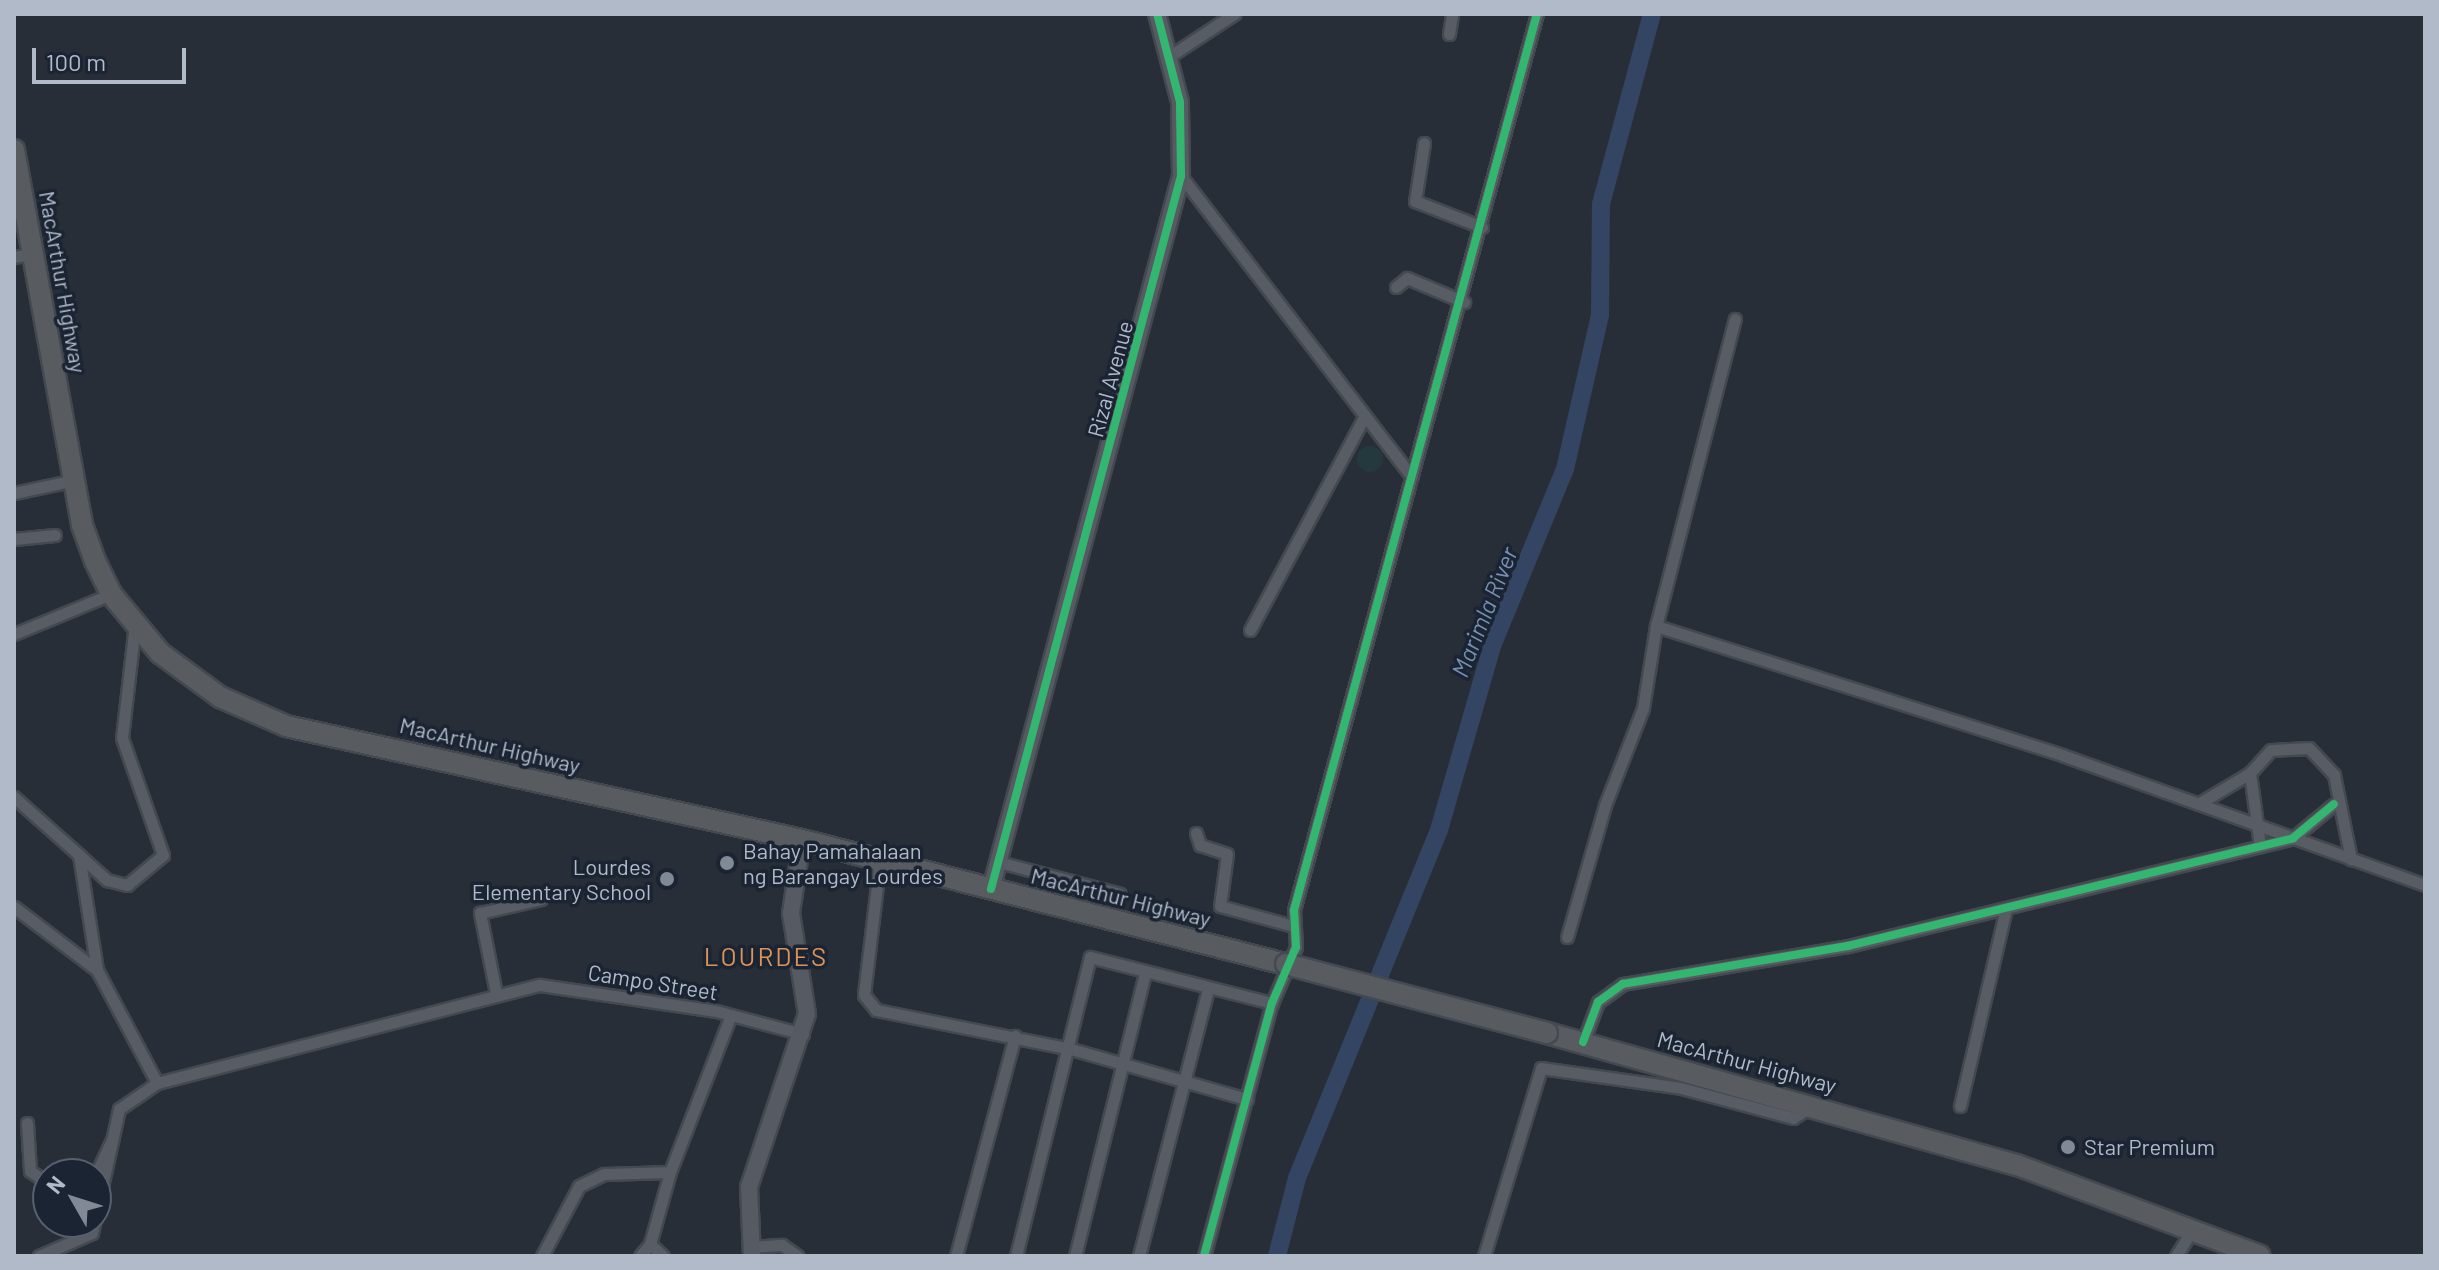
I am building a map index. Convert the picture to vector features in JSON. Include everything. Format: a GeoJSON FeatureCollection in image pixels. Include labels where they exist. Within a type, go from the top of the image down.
{"type":"FeatureCollection","features":[{"type":"Feature","properties":{"kind":"highway","name":"MacArthur Highway"},"geometry":{"type":"LineString","coordinates":[[14,150],[24,255],[75,480],[82,525],[111,594],[160,653],[254,716],[802,840],[1583,1042],[1813,1105],[2093,1190],[2260,1256]]}},
{"type":"Feature","properties":{"kind":"street","name":"Rizal Avenue"},"geometry":{"type":"LineString","coordinates":[[991,889],[1181,176],[1170,56],[1157,14]]}},
{"type":"Feature","properties":{"kind":"street"},"geometry":{"type":"LineString","coordinates":[[1170,56],[1234,14]]}},
{"type":"Feature","properties":{"kind":"street"},"geometry":{"type":"LineString","coordinates":[[1449,34],[1452,14]]}},
{"type":"Feature","properties":{"kind":"street"},"geometry":{"type":"LineString","coordinates":[[1204,1256],[1272,1003],[1296,947],[1293,926],[1412,477],[1464,302],[1537,14]]}},
{"type":"Feature","properties":{"kind":"street"},"geometry":{"type":"LineString","coordinates":[[1424,143],[1415,201],[1482,227]]}},
{"type":"Feature","properties":{"kind":"street"},"geometry":{"type":"LineString","coordinates":[[1181,176],[1363,419],[1412,477]]}},
{"type":"Feature","properties":{"kind":"street"},"geometry":{"type":"LineString","coordinates":[[1396,287],[1407,278],[1464,302]]}},
{"type":"Feature","properties":{"kind":"street"},"geometry":{"type":"LineString","coordinates":[[1567,937],[1605,805],[1643,708],[1656,626],[1735,319]]}},
{"type":"Feature","properties":{"kind":"street"},"geometry":{"type":"LineString","coordinates":[[1250,630],[1363,419]]}},
{"type":"Feature","properties":{"kind":"street"},"geometry":{"type":"LineString","coordinates":[[14,493],[75,480]]}},
{"type":"Feature","properties":{"kind":"street"},"geometry":{"type":"LineString","coordinates":[[14,539],[55,535]]}},
{"type":"Feature","properties":{"kind":"street"},"geometry":{"type":"LineString","coordinates":[[14,634],[111,594]]}},
{"type":"Feature","properties":{"kind":"street"},"geometry":{"type":"LineString","coordinates":[[16,802],[107,880],[127,885],[163,855],[122,738],[135,624]]}},
{"type":"Feature","properties":{"kind":"street"},"geometry":{"type":"LineString","coordinates":[[1656,626],[2198,804],[2425,885]]}},
{"type":"Feature","properties":{"kind":"street"},"geometry":{"type":"LineString","coordinates":[[2198,804],[2250,773],[2278,747],[2309,748],[2334,775],[2334,804],[2351,859]]}},
{"type":"Feature","properties":{"kind":"street"},"geometry":{"type":"LineString","coordinates":[[2250,773],[2260,846]]}},
{"type":"Feature","properties":{"kind":"street"},"geometry":{"type":"LineString","coordinates":[[1583,1042],[1598,1002],[1623,984],[1750,965],[2006,909],[2293,838],[2334,804]]}},
{"type":"Feature","properties":{"kind":"street"},"geometry":{"type":"LineString","coordinates":[[1196,833],[1200,845],[1227,854],[1220,906],[1293,926]]}},
{"type":"Feature","properties":{"kind":"street"},"geometry":{"type":"LineString","coordinates":[[798,1256],[782,1245],[751,1252],[749,1187],[803,1034],[807,993],[790,896],[802,840]]}},
{"type":"Feature","properties":{"kind":"street"},"geometry":{"type":"LineString","coordinates":[[79,855],[97,970],[157,1083],[129,1097],[104,1158]]}},
{"type":"Feature","properties":{"kind":"street"},"geometry":{"type":"LineString","coordinates":[[880,860],[868,1004],[1071,1049],[1247,1099]]}},
{"type":"Feature","properties":{"kind":"street"},"geometry":{"type":"LineString","coordinates":[[999,862],[1120,894]]}},
{"type":"Feature","properties":{"kind":"street"},"geometry":{"type":"LineString","coordinates":[[496,993],[480,913],[541,899]]}},
{"type":"Feature","properties":{"kind":"street"},"geometry":{"type":"LineString","coordinates":[[14,907],[97,970]]}},
{"type":"Feature","properties":{"kind":"street"},"geometry":{"type":"LineString","coordinates":[[1960,1106],[2006,909]]}},
{"type":"Feature","properties":{"kind":"street"},"geometry":{"type":"LineString","coordinates":[[1016,1256],[1071,1049],[1090,957],[1272,1003]]}},
{"type":"Feature","properties":{"kind":"street"},"geometry":{"type":"LineString","coordinates":[[1075,1256],[1126,1063],[1145,973]]}},
{"type":"Feature","properties":{"kind":"street","name":"Campo Street"},"geometry":{"type":"LineString","coordinates":[[157,1083],[496,993],[558,986],[731,1015],[803,1034]]}},
{"type":"Feature","properties":{"kind":"street"},"geometry":{"type":"LineString","coordinates":[[1139,1256],[1208,989]]}},
{"type":"Feature","properties":{"kind":"street"},"geometry":{"type":"LineString","coordinates":[[640,1256],[650,1244],[670,1172],[731,1015]]}},
{"type":"Feature","properties":{"kind":"street"},"geometry":{"type":"LineString","coordinates":[[956,1256],[1015,1036]]}},
{"type":"Feature","properties":{"kind":"street"},"geometry":{"type":"LineString","coordinates":[[1484,1256],[1539,1069],[1620,1077],[1793,1118],[1813,1105]]}},
{"type":"Feature","properties":{"kind":"street"},"geometry":{"type":"LineString","coordinates":[[27,1123],[32,1172]]}},
{"type":"Feature","properties":{"kind":"street"},"geometry":{"type":"LineString","coordinates":[[39,1256],[92,1233],[113,1138]]}},
{"type":"Feature","properties":{"kind":"street"},"geometry":{"type":"LineString","coordinates":[[542,1256],[564,1206],[585,1182],[670,1172]]}},
{"type":"Feature","properties":{"kind":"street"},"geometry":{"type":"LineString","coordinates":[[2176,1256],[2193,1229]]}},
{"type":"Feature","properties":{"kind":"street"},"geometry":{"type":"LineString","coordinates":[[650,1244],[663,1256]]}},
{"type":"Feature","properties":{"kind":"green space"},"geometry":{"type":"Polygon","coordinates":[[[1370,446],[1379,450],[1383,459],[1379,468],[1370,472],[1361,468],[1357,459],[1361,450],[1370,446]]]}},
{"type":"Feature","properties":{"kind":"waterway","name":"Marimla River"},"geometry":{"type":"LineString","coordinates":[[1277,1256],[1297,1178],[1439,830],[1492,646],[1565,469],[1600,315],[1601,204],[1652,14]]}},
{"type":"Feature","properties":{"kind":"cycle path"},"geometry":{"type":"LineString","coordinates":[[991,889],[1181,176],[1180,102],[1157,14]]}},
{"type":"Feature","properties":{"kind":"cycle path"},"geometry":{"type":"LineString","coordinates":[[1204,1256],[1272,1003],[1296,947],[1294,910],[1537,14]]}},
{"type":"Feature","properties":{"kind":"cycle path"},"geometry":{"type":"LineString","coordinates":[[1583,1042],[1598,1002],[1623,984],[1848,946],[2293,838],[2334,804]]}},
{"type":"Feature","properties":{"kind":"place","name":"Bahay Pamahalaan ng Barangay Lourdes"},"geometry":{"type":"Point","coordinates":[727,863]}},
{"type":"Feature","properties":{"kind":"place","name":"Lourdes Elementary School"},"geometry":{"type":"Point","coordinates":[667,879]}},
{"type":"Feature","properties":{"kind":"place","name":"Star Premium"},"geometry":{"type":"Point","coordinates":[2068,1147]}},
{"type":"Feature","properties":{"kind":"district","name":"LOURDES"},"geometry":{"type":"Point","coordinates":[766,956]}}]}
